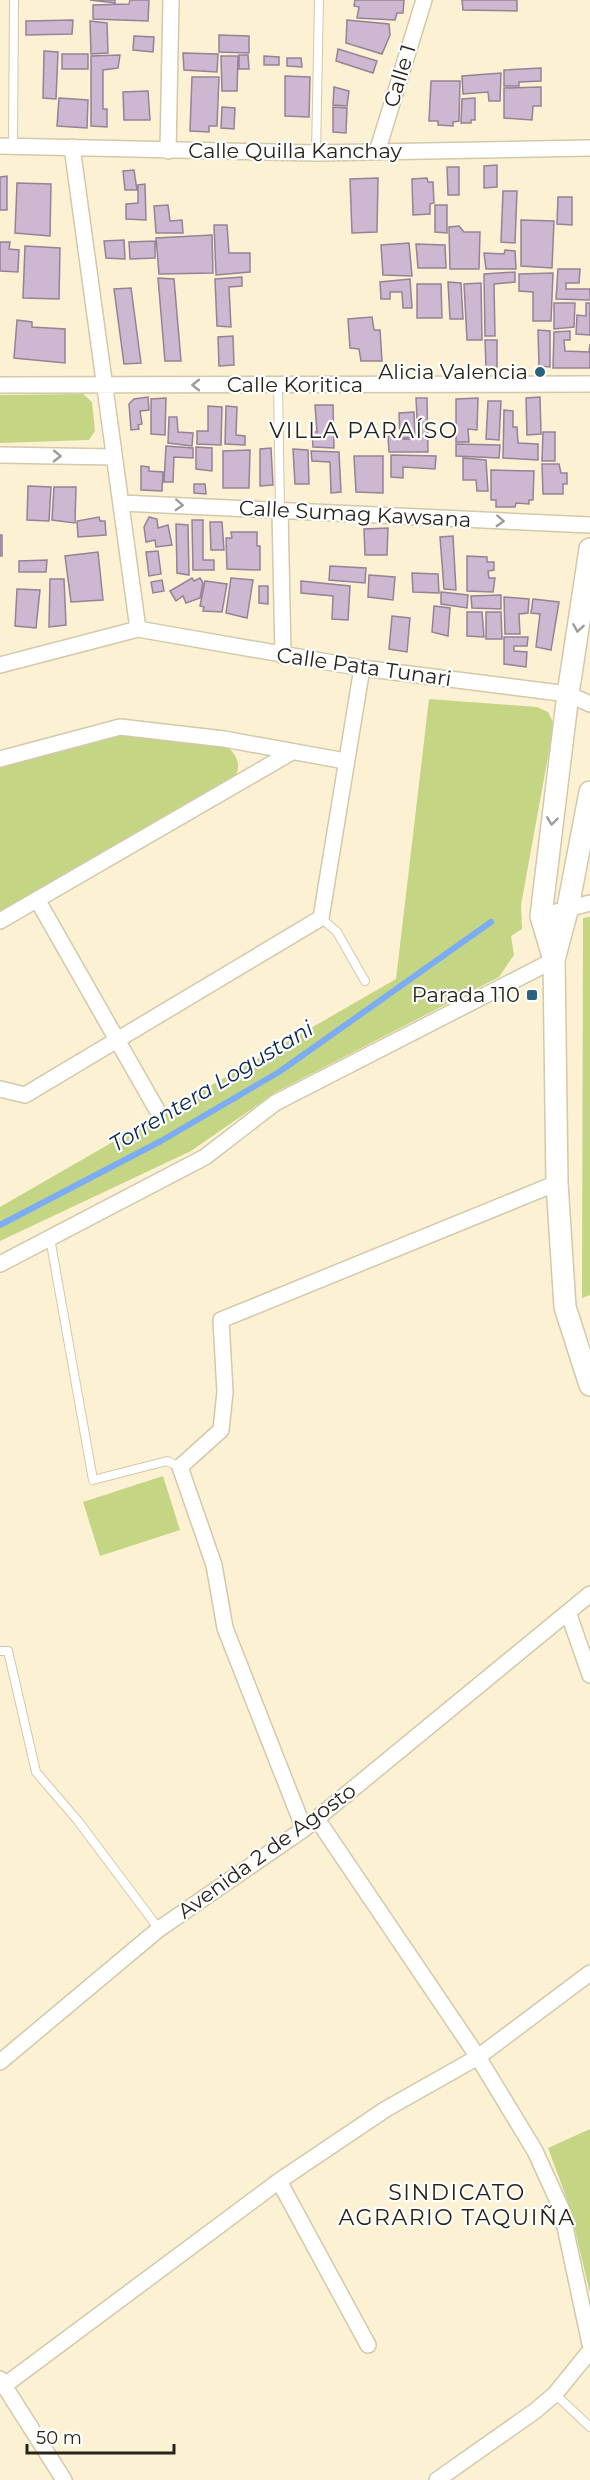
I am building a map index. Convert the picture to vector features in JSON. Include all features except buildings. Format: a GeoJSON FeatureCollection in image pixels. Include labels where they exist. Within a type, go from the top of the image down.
{"type":"FeatureCollection","features":[{"type":"Feature","properties":{"kind":"main road"},"geometry":{"type":"LineString","coordinates":[[590,549],[568,694],[541,916],[554,960],[557,1183],[565,1307],[590,1385]]}},
{"type":"Feature","properties":{"kind":"main road"},"geometry":{"type":"LineString","coordinates":[[554,960],[568,908],[590,792]]}},
{"type":"Feature","properties":{"kind":"street"},"geometry":{"type":"LineString","coordinates":[[168,151],[171,0]]}},
{"type":"Feature","properties":{"kind":"street","name":"Calle 1"},"geometry":{"type":"LineString","coordinates":[[378,152],[423,0]]}},
{"type":"Feature","properties":{"kind":"street","name":"Calle Quilla Kanchay"},"geometry":{"type":"LineString","coordinates":[[7,146],[316,153],[590,148]]}},
{"type":"Feature","properties":{"kind":"street"},"geometry":{"type":"LineString","coordinates":[[0,665],[138,629],[72,147]]}},
{"type":"Feature","properties":{"kind":"street","name":"Calle Koritica"},"geometry":{"type":"LineString","coordinates":[[0,385],[590,384]]}},
{"type":"Feature","properties":{"kind":"street"},"geometry":{"type":"LineString","coordinates":[[0,455],[114,457]]}},
{"type":"Feature","properties":{"kind":"street","name":"Calle Sumag Kawsana"},"geometry":{"type":"LineString","coordinates":[[121,503],[590,525]]}},
{"type":"Feature","properties":{"kind":"street"},"geometry":{"type":"LineString","coordinates":[[280,510],[283,656]]}},
{"type":"Feature","properties":{"kind":"street","name":"Calle Pata Tunari"},"geometry":{"type":"LineString","coordinates":[[138,629],[362,668],[568,694],[590,704]]}},
{"type":"Feature","properties":{"kind":"street"},"geometry":{"type":"LineString","coordinates":[[0,1089],[25,1095],[118,1042],[321,918],[362,668]]}},
{"type":"Feature","properties":{"kind":"street"},"geometry":{"type":"LineString","coordinates":[[0,759],[120,727],[224,739],[345,761]]}},
{"type":"Feature","properties":{"kind":"street"},"geometry":{"type":"LineString","coordinates":[[0,921],[292,752]]}},
{"type":"Feature","properties":{"kind":"street"},"geometry":{"type":"LineString","coordinates":[[38,901],[157,1110]]}},
{"type":"Feature","properties":{"kind":"street"},"geometry":{"type":"LineString","coordinates":[[541,916],[590,903]]}},
{"type":"Feature","properties":{"kind":"street"},"geometry":{"type":"LineString","coordinates":[[0,1264],[205,1157],[275,1103],[554,960]]}},
{"type":"Feature","properties":{"kind":"street"},"geometry":{"type":"LineString","coordinates":[[304,1829],[225,1628],[214,1565],[180,1467],[220,1430],[225,1392],[221,1320],[557,1183]]}},
{"type":"Feature","properties":{"kind":"street","name":"Avenida 2 de Agosto"},"geometry":{"type":"LineString","coordinates":[[0,2062],[159,1929],[318,1818],[590,1594]]}},
{"type":"Feature","properties":{"kind":"street"},"geometry":{"type":"LineString","coordinates":[[568,1612],[590,1675]]}},
{"type":"Feature","properties":{"kind":"street"},"geometry":{"type":"LineString","coordinates":[[318,1818],[478,2057],[535,2151],[561,2208],[590,2344]]}},
{"type":"Feature","properties":{"kind":"street"},"geometry":{"type":"LineString","coordinates":[[63,2480],[2,2382],[279,2181],[386,2109],[478,2057],[590,1973]]}},
{"type":"Feature","properties":{"kind":"street"},"geometry":{"type":"LineString","coordinates":[[279,2181],[368,2345]]}},
{"type":"Feature","properties":{"kind":"street"},"geometry":{"type":"LineString","coordinates":[[437,2480],[555,2394],[590,2350]]}},
{"type":"Feature","properties":{"kind":"lane"},"geometry":{"type":"LineString","coordinates":[[7,146],[15,0]]}},
{"type":"Feature","properties":{"kind":"lane"},"geometry":{"type":"LineString","coordinates":[[316,153],[319,0]]}},
{"type":"Feature","properties":{"kind":"lane"},"geometry":{"type":"LineString","coordinates":[[278,385],[280,510]]}},
{"type":"Feature","properties":{"kind":"lane"},"geometry":{"type":"LineString","coordinates":[[321,918],[337,932],[365,981]]}},
{"type":"Feature","properties":{"kind":"lane"},"geometry":{"type":"LineString","coordinates":[[50,1238],[93,1480],[167,1461],[180,1467]]}},
{"type":"Feature","properties":{"kind":"lane"},"geometry":{"type":"LineString","coordinates":[[0,1652],[8,1652],[36,1772],[78,1821],[159,1929]]}},
{"type":"Feature","properties":{"kind":"lane"},"geometry":{"type":"LineString","coordinates":[[555,2394],[590,2427]]}},
{"type":"Feature","properties":{"kind":"green space"},"geometry":{"type":"Polygon","coordinates":[[[83,394],[92,402],[95,431],[89,440],[0,443],[0,395],[83,394]]]}},
{"type":"Feature","properties":{"kind":"green space"},"geometry":{"type":"Polygon","coordinates":[[[429,699],[537,707],[548,712],[554,724],[521,905],[522,929],[511,936],[514,955],[499,977],[276,1092],[191,1151],[0,1241],[0,1207],[396,979],[429,699]]]}},
{"type":"Feature","properties":{"kind":"green space"},"geometry":{"type":"Polygon","coordinates":[[[127,733],[228,747],[237,759],[237,772],[232,781],[0,914],[0,767],[127,733]]]}},
{"type":"Feature","properties":{"kind":"green space"},"geometry":{"type":"Polygon","coordinates":[[[590,917],[590,1295],[582,1298],[583,918],[590,917]]]}},
{"type":"Feature","properties":{"kind":"green space"},"geometry":{"type":"Polygon","coordinates":[[[163,1476],[180,1530],[100,1556],[83,1502],[163,1476]]]}},
{"type":"Feature","properties":{"kind":"green space"},"geometry":{"type":"Polygon","coordinates":[[[590,2129],[590,2293],[569,2205],[548,2148],[590,2129]]]}},
{"type":"Feature","properties":{"kind":"waterway","name":"Torrentera Logustani"},"geometry":{"type":"LineString","coordinates":[[0,1225],[161,1141],[279,1072],[491,922]]}},
{"type":"Feature","properties":{"kind":"place","name":"Alicia Valencia"},"geometry":{"type":"Point","coordinates":[540,372]}},
{"type":"Feature","properties":{"kind":"place","name":"Parada 110"},"geometry":{"type":"Point","coordinates":[532,995]}},
{"type":"Feature","properties":{"kind":"district","name":"VILLA PARAÍSO"},"geometry":{"type":"Point","coordinates":[364,430]}},
{"type":"Feature","properties":{"kind":"district","name":"SINDICATO AGRARIO TAQUIÑA"},"geometry":{"type":"Point","coordinates":[457,2204]}}]}
